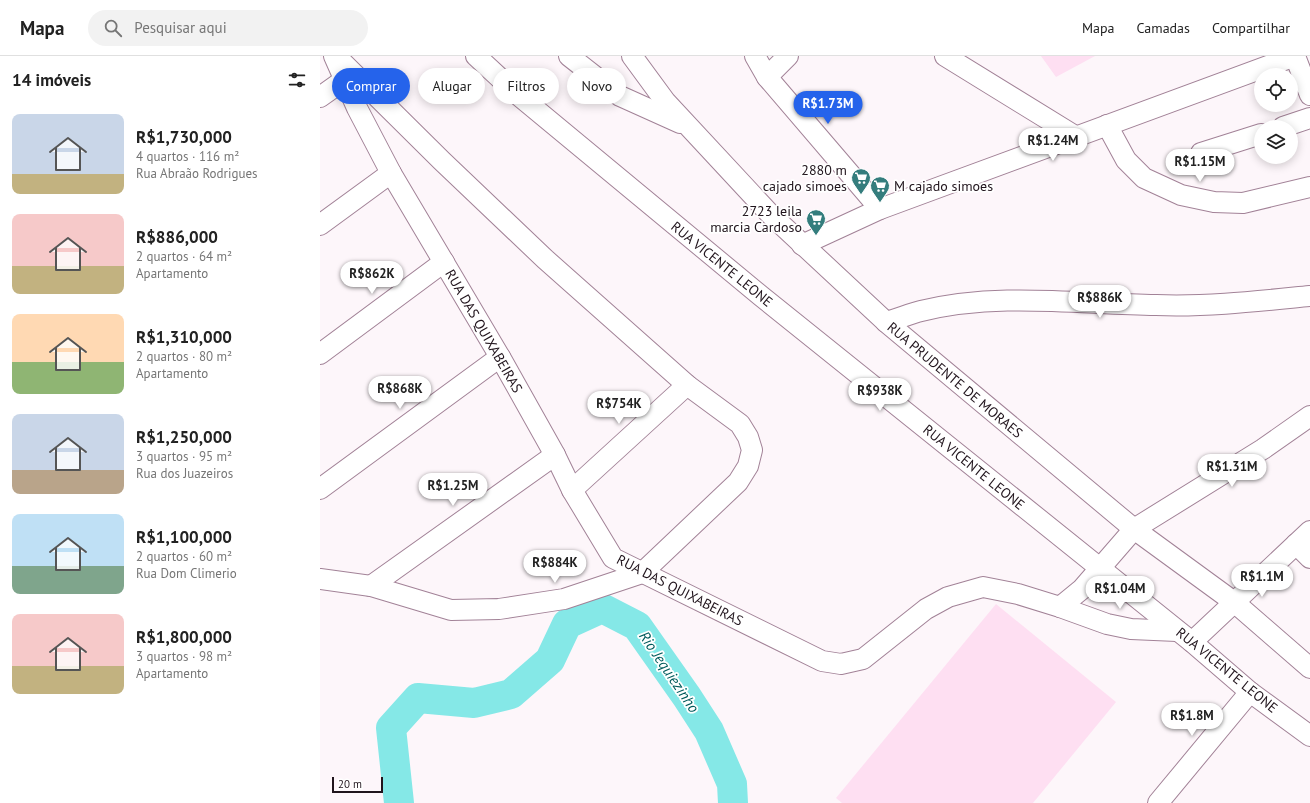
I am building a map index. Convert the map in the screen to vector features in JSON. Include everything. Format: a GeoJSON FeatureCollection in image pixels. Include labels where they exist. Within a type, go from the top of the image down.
{"type":"FeatureCollection","features":[{"type":"Feature","properties":{"kind":"street","name":"RUA DAS QUIXABEIRAS"},"geometry":{"type":"LineString","coordinates":[[335,56],[340,68]]}},
{"type":"Feature","properties":{"kind":"street"},"geometry":{"type":"LineString","coordinates":[[320,579],[371,586],[451,610],[499,609],[564,599],[642,573],[738,482],[748,466],[752,450],[748,437],[740,424],[687,385],[545,259],[335,56]]}},
{"type":"Feature","properties":{"kind":"street","name":"RUA VICENTE LEONE"},"geometry":{"type":"LineString","coordinates":[[476,56],[517,94],[761,296],[1185,636],[1250,692],[1310,736]]}},
{"type":"Feature","properties":{"kind":"street"},"geometry":{"type":"LineString","coordinates":[[569,56],[620,96],[689,127]]}},
{"type":"Feature","properties":{"kind":"street","name":"RUA PRUDENTE DE MORAES"},"geometry":{"type":"LineString","coordinates":[[632,56],[665,101],[770,214],[886,322],[1134,529],[1234,602],[1310,668]]}},
{"type":"Feature","properties":{"kind":"street"},"geometry":{"type":"LineString","coordinates":[[754,56],[767,78],[880,209]]}},
{"type":"Feature","properties":{"kind":"street"},"geometry":{"type":"LineString","coordinates":[[767,78],[788,56]]}},
{"type":"Feature","properties":{"kind":"street"},"geometry":{"type":"LineString","coordinates":[[944,56],[1075,136]]}},
{"type":"Feature","properties":{"kind":"street"},"geometry":{"type":"LineString","coordinates":[[802,245],[880,209],[1295,56],[1310,96]]}},
{"type":"Feature","properties":{"kind":"street"},"geometry":{"type":"LineString","coordinates":[[320,97],[332,88]]}},
{"type":"Feature","properties":{"kind":"street","name":"RUA DAS QUIXABEIRAS"},"geometry":{"type":"LineString","coordinates":[[356,104],[391,173],[500,357],[555,455],[572,490],[613,558],[822,661],[841,664],[862,659],[926,610],[948,597],[984,587],[1018,594],[1107,624],[1131,629],[1185,636]]}},
{"type":"Feature","properties":{"kind":"street"},"geometry":{"type":"LineString","coordinates":[[1298,122],[1310,118]]}},
{"type":"Feature","properties":{"kind":"street"},"geometry":{"type":"LineString","coordinates":[[1107,125],[1126,160],[1144,178],[1181,195],[1214,202],[1243,202],[1310,186]]}},
{"type":"Feature","properties":{"kind":"street"},"geometry":{"type":"LineString","coordinates":[[1201,153],[1254,136]]}},
{"type":"Feature","properties":{"kind":"street"},"geometry":{"type":"LineString","coordinates":[[320,225],[391,173]]}},
{"type":"Feature","properties":{"kind":"street"},"geometry":{"type":"LineString","coordinates":[[320,354],[444,262]]}},
{"type":"Feature","properties":{"kind":"street"},"geometry":{"type":"LineString","coordinates":[[886,322],[920,311],[957,304],[1017,299],[1156,306],[1196,305],[1310,296]]}},
{"type":"Feature","properties":{"kind":"street"},"geometry":{"type":"LineString","coordinates":[[320,488],[500,357]]}},
{"type":"Feature","properties":{"kind":"street"},"geometry":{"type":"LineString","coordinates":[[572,490],[687,385]]}},
{"type":"Feature","properties":{"kind":"street"},"geometry":{"type":"LineString","coordinates":[[1060,607],[1082,589],[1099,567],[1134,529],[1257,453],[1310,416]]}},
{"type":"Feature","properties":{"kind":"street"},"geometry":{"type":"LineString","coordinates":[[371,586],[555,455]]}},
{"type":"Feature","properties":{"kind":"street"},"geometry":{"type":"LineString","coordinates":[[1185,636],[1234,602],[1303,537],[1310,558]]}},
{"type":"Feature","properties":{"kind":"street"},"geometry":{"type":"LineString","coordinates":[[1158,803],[1250,692]]}},
{"type":"Feature","properties":{"kind":"shaded area"},"geometry":{"type":"Polygon","coordinates":[[[1041,56],[1095,56],[1056,77],[1041,56]]]}},
{"type":"Feature","properties":{"kind":"shaded area"},"geometry":{"type":"Polygon","coordinates":[[[996,604],[1116,702],[1033,803],[842,803],[836,798],[996,604]]]}},
{"type":"Feature","properties":{"kind":"waterway","name":"Rio Jequiezinho"},"geometry":{"type":"LineString","coordinates":[[399,803],[391,728],[418,698],[474,703],[511,694],[550,660],[567,624],[602,608],[637,626],[687,697],[709,731],[732,784],[733,803]]}},
{"type":"Feature","properties":{"kind":"place","name":"2880 m cajado simoes"},"geometry":{"type":"Point","coordinates":[861,195]}},
{"type":"Feature","properties":{"kind":"place","name":"M cajado simoes"},"geometry":{"type":"Point","coordinates":[880,203]}},
{"type":"Feature","properties":{"kind":"place","name":"2723 leila marcia Cardoso"},"geometry":{"type":"Point","coordinates":[816,236]}}]}
